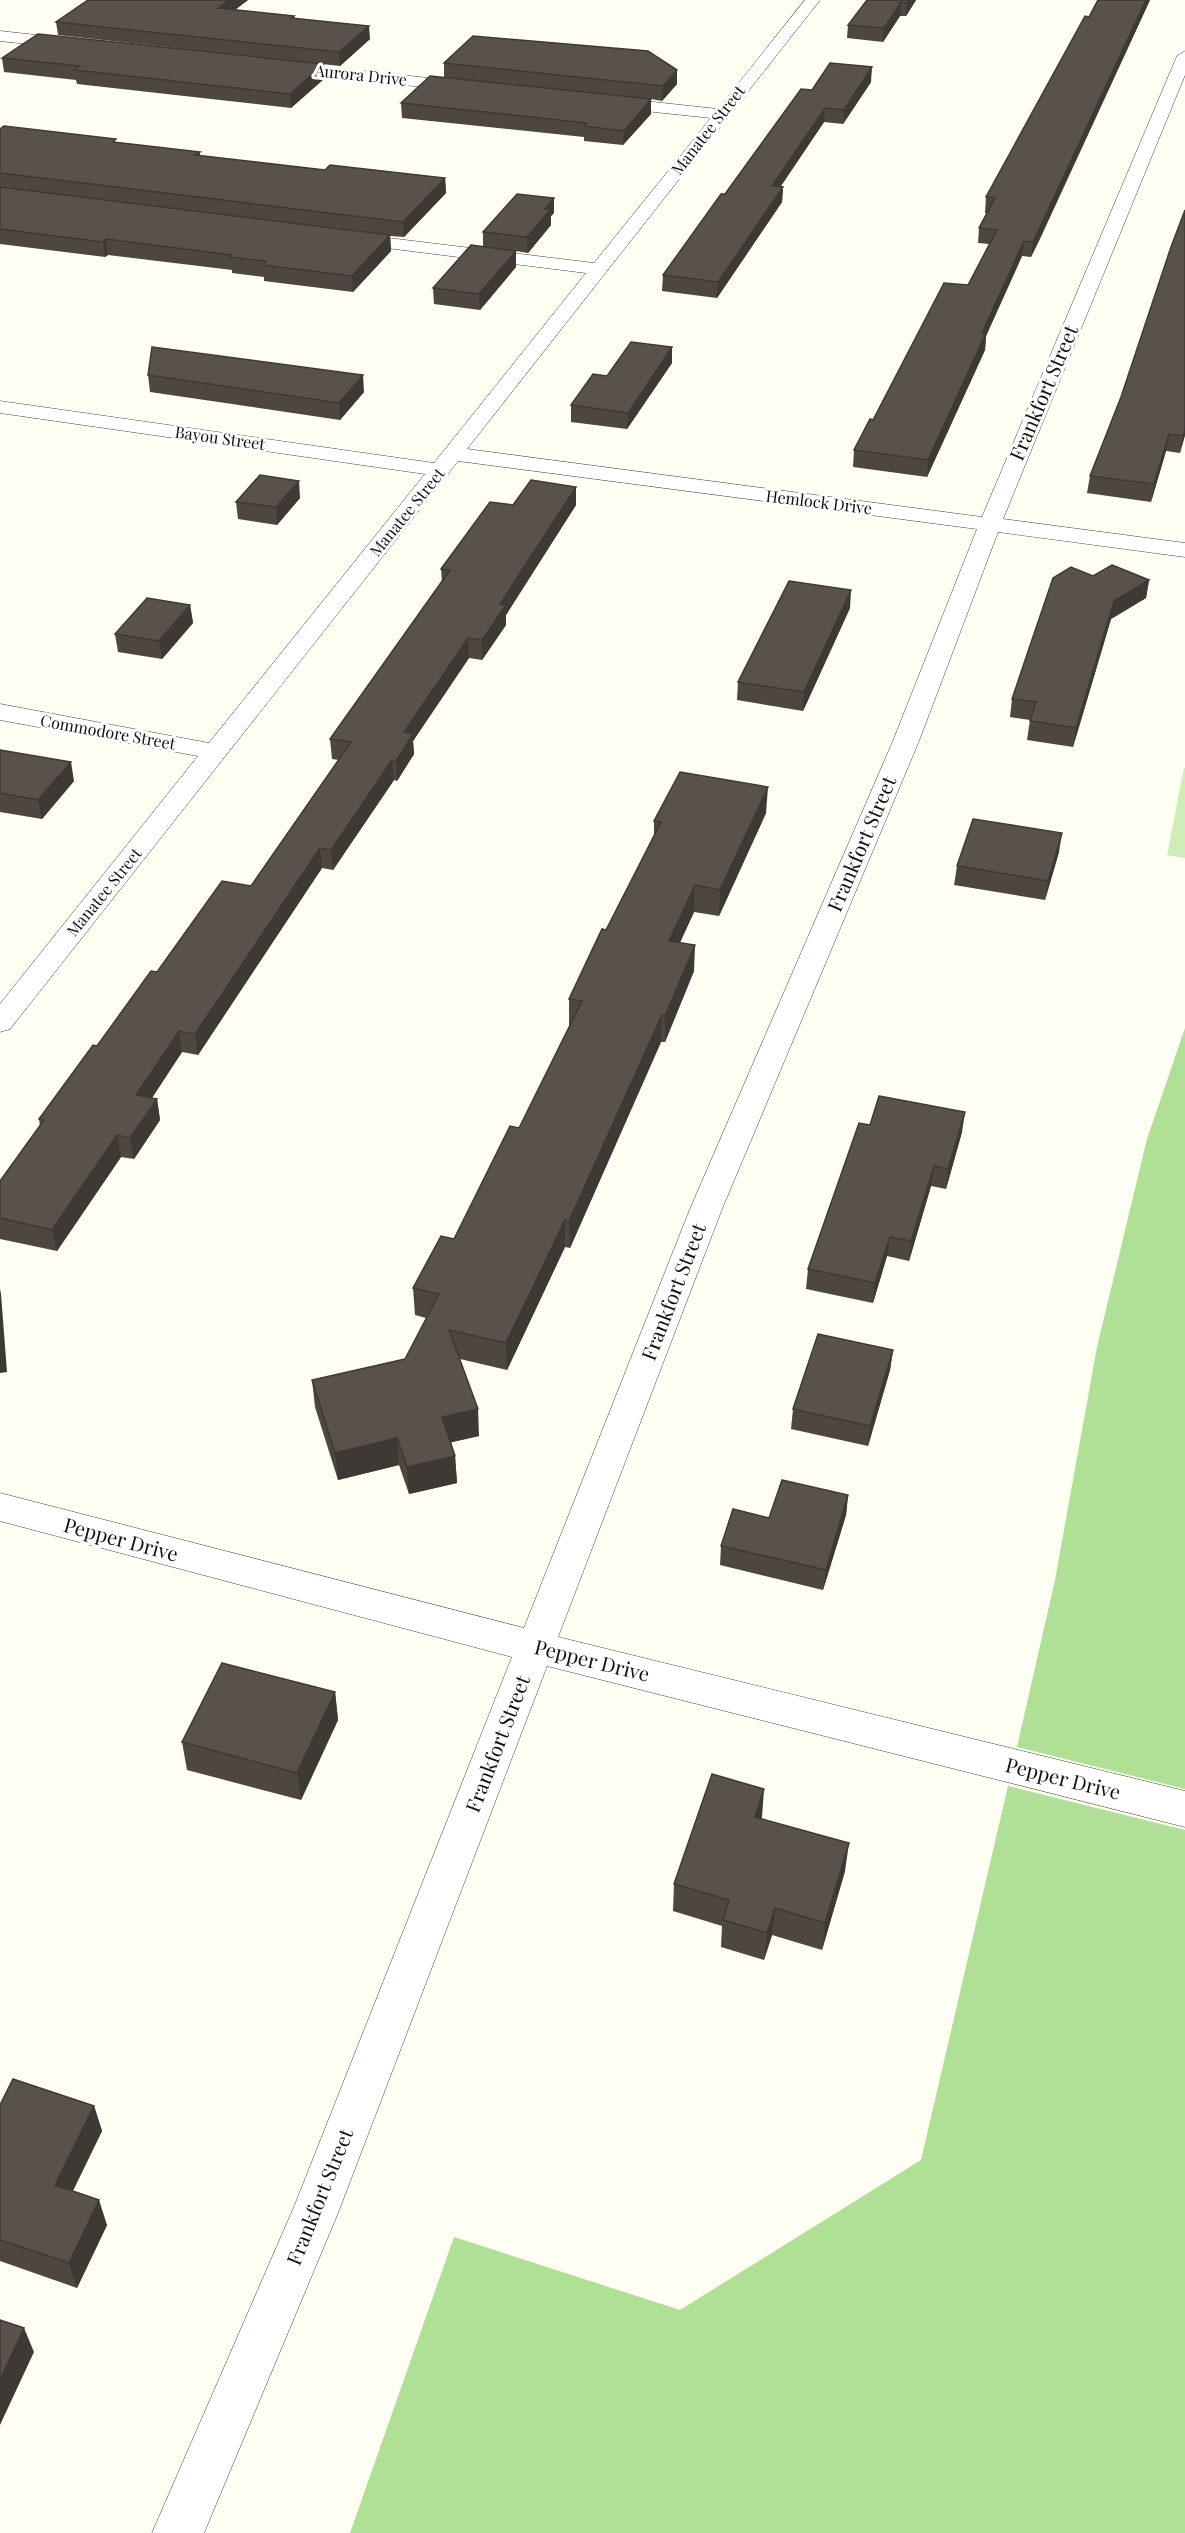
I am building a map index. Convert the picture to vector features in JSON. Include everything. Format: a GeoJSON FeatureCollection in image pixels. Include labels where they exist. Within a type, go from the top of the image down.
{"type":"FeatureCollection","features":[{"type":"Feature","properties":{"kind":"street","name":"Manatee Street"},"geometry":{"type":"LineString","coordinates":[[0,1023],[813,0]]}},
{"type":"Feature","properties":{"kind":"street"},"geometry":{"type":"LineString","coordinates":[[0,36],[94,46]]}},
{"type":"Feature","properties":{"kind":"street","name":"Frankfort Street"},"geometry":{"type":"LineString","coordinates":[[178,2533],[315,2213],[706,1209],[906,741],[990,524],[1185,56]]}},
{"type":"Feature","properties":{"kind":"street","name":"Aurora Drive"},"geometry":{"type":"LineString","coordinates":[[259,64],[484,89]]}},
{"type":"Feature","properties":{"kind":"street"},"geometry":{"type":"LineString","coordinates":[[591,100],[721,114]]}},
{"type":"Feature","properties":{"kind":"street"},"geometry":{"type":"LineString","coordinates":[[329,235],[599,269]]}},
{"type":"Feature","properties":{"kind":"street","name":"Bayou Street"},"geometry":{"type":"LineString","coordinates":[[0,407],[447,462]]}},
{"type":"Feature","properties":{"kind":"street","name":"Hemlock Drive"},"geometry":{"type":"LineString","coordinates":[[447,462],[990,524],[1185,550]]}},
{"type":"Feature","properties":{"kind":"street","name":"Commodore Street"},"geometry":{"type":"LineString","coordinates":[[0,712],[216,752]]}},
{"type":"Feature","properties":{"kind":"street","name":"Pepper Drive"},"geometry":{"type":"LineString","coordinates":[[0,1507],[535,1647],[1185,1809]]}},
{"type":"Feature","properties":{"kind":"green space"},"geometry":{"type":"Polygon","coordinates":[[[1185,768],[1185,858],[1167,855],[1185,768]]]}},
{"type":"Feature","properties":{"kind":"green space"},"geometry":{"type":"Polygon","coordinates":[[[1185,1028],[1185,1789],[1017,1747],[1055,1580],[1097,1347],[1147,1139],[1185,1028]]]}},
{"type":"Feature","properties":{"kind":"green space"},"geometry":{"type":"Polygon","coordinates":[[[1008,1786],[1185,1830],[1185,2533],[350,2533],[454,2237],[680,2310],[921,2160],[1008,1786]]]}},
{"type":"Feature","properties":{"kind":"building"},"geometry":{"type":"Polygon","coordinates":[[[88,0],[229,0],[218,8],[369,26],[339,52],[56,22],[88,0]]]}},
{"type":"Feature","properties":{"kind":"building"},"geometry":{"type":"Polygon","coordinates":[[[867,0],[909,0],[907,3],[901,2],[884,28],[848,25],[867,0]]]}},
{"type":"Feature","properties":{"kind":"building"},"geometry":{"type":"Polygon","coordinates":[[[1098,0],[1146,0],[1033,242],[1024,241],[982,333],[986,333],[928,460],[854,450],[870,419],[873,420],[944,283],[968,285],[997,230],[979,228],[995,198],[986,197],[1085,16],[1089,17],[1098,0]]]}},
{"type":"Feature","properties":{"kind":"building"},"geometry":{"type":"Polygon","coordinates":[[[38,34],[324,64],[290,94],[75,70],[80,66],[2,58],[38,34]]]}},
{"type":"Feature","properties":{"kind":"building"},"geometry":{"type":"Polygon","coordinates":[[[473,36],[648,51],[677,70],[663,86],[444,63],[473,36]]]}},
{"type":"Feature","properties":{"kind":"building"},"geometry":{"type":"Polygon","coordinates":[[[830,63],[872,67],[844,110],[825,108],[772,186],[783,187],[718,282],[663,275],[801,89],[812,90],[830,63]]]}},
{"type":"Feature","properties":{"kind":"building"},"geometry":{"type":"Polygon","coordinates":[[[430,76],[651,99],[624,131],[584,126],[587,123],[401,103],[430,76]]]}},
{"type":"Feature","properties":{"kind":"building"},"geometry":{"type":"Polygon","coordinates":[[[4,126],[116,139],[113,142],[200,152],[195,155],[325,170],[330,165],[445,178],[403,222],[0,173],[0,129],[4,126]]]}},
{"type":"Feature","properties":{"kind":"building"},"geometry":{"type":"Polygon","coordinates":[[[0,187],[390,235],[352,276],[263,265],[266,261],[230,257],[232,255],[106,239],[103,242],[0,229],[0,187]]]}},
{"type":"Feature","properties":{"kind":"building"},"geometry":{"type":"Polygon","coordinates":[[[517,194],[554,198],[545,209],[551,209],[527,237],[483,232],[517,194]]]}},
{"type":"Feature","properties":{"kind":"building"},"geometry":{"type":"Polygon","coordinates":[[[1185,210],[1185,429],[1183,436],[1169,434],[1154,484],[1090,476],[1121,397],[1185,210]]]}},
{"type":"Feature","properties":{"kind":"building"},"geometry":{"type":"Polygon","coordinates":[[[471,245],[516,251],[479,294],[433,288],[471,245]]]}},
{"type":"Feature","properties":{"kind":"building"},"geometry":{"type":"Polygon","coordinates":[[[631,342],[672,347],[628,413],[571,405],[593,374],[607,376],[631,342]]]}},
{"type":"Feature","properties":{"kind":"building"},"geometry":{"type":"Polygon","coordinates":[[[152,347],[363,375],[339,403],[148,375],[152,347]]]}},
{"type":"Feature","properties":{"kind":"building"},"geometry":{"type":"Polygon","coordinates":[[[260,475],[299,481],[276,507],[236,502],[260,475]]]}},
{"type":"Feature","properties":{"kind":"building"},"geometry":{"type":"Polygon","coordinates":[[[531,480],[576,487],[500,604],[506,605],[482,640],[468,638],[404,732],[413,734],[396,761],[392,760],[331,850],[320,848],[195,1034],[179,1031],[136,1095],[157,1099],[130,1138],[117,1135],[52,1230],[0,1218],[0,1181],[44,1120],[39,1119],[93,1045],[97,1046],[151,971],[157,972],[222,881],[251,886],[351,742],[330,739],[450,570],[441,569],[490,502],[513,505],[531,480]]]}},
{"type":"Feature","properties":{"kind":"building"},"geometry":{"type":"Polygon","coordinates":[[[1112,565],[1149,580],[1114,601],[1076,728],[1030,721],[1036,702],[1012,699],[1053,578],[1071,567],[1093,576],[1112,565]]]}},
{"type":"Feature","properties":{"kind":"building"},"geometry":{"type":"Polygon","coordinates":[[[789,581],[851,590],[804,692],[738,682],[789,581]]]}},
{"type":"Feature","properties":{"kind":"building"},"geometry":{"type":"Polygon","coordinates":[[[147,598],[190,605],[159,641],[115,634],[147,598]]]}},
{"type":"Feature","properties":{"kind":"building"},"geometry":{"type":"Polygon","coordinates":[[[0,750],[71,762],[38,800],[0,793],[0,750]]]}},
{"type":"Feature","properties":{"kind":"building"},"geometry":{"type":"Polygon","coordinates":[[[680,772],[768,787],[720,890],[695,885],[669,941],[695,945],[665,1016],[662,1015],[569,1221],[565,1220],[506,1343],[449,1330],[478,1409],[442,1417],[455,1456],[407,1467],[397,1438],[335,1453],[312,1380],[405,1359],[439,1294],[413,1288],[441,1236],[454,1239],[510,1126],[519,1128],[582,1001],[569,999],[602,929],[606,930],[661,822],[654,821],[680,772]]]}},
{"type":"Feature","properties":{"kind":"building"},"geometry":{"type":"Polygon","coordinates":[[[973,819],[1062,833],[1048,881],[957,866],[973,819]]]}},
{"type":"Feature","properties":{"kind":"building"},"geometry":{"type":"Polygon","coordinates":[[[879,1096],[965,1112],[948,1169],[934,1166],[911,1241],[890,1237],[875,1283],[808,1269],[859,1123],[870,1125],[879,1096]]]}},
{"type":"Feature","properties":{"kind":"building"},"geometry":{"type":"Polygon","coordinates":[[[818,1334],[893,1350],[870,1426],[793,1409],[818,1334]]]}},
{"type":"Feature","properties":{"kind":"building"},"geometry":{"type":"Polygon","coordinates":[[[782,1480],[848,1495],[826,1570],[721,1546],[733,1509],[769,1518],[782,1480]]]}},
{"type":"Feature","properties":{"kind":"building"},"geometry":{"type":"Polygon","coordinates":[[[222,1663],[335,1692],[297,1773],[182,1742],[222,1663]]]}},
{"type":"Feature","properties":{"kind":"building"},"geometry":{"type":"Polygon","coordinates":[[[712,1774],[764,1789],[755,1817],[849,1843],[825,1923],[775,1908],[767,1933],[723,1920],[729,1900],[674,1884],[712,1774]]]}},
{"type":"Feature","properties":{"kind":"building"},"geometry":{"type":"Polygon","coordinates":[[[13,2079],[94,2106],[55,2185],[99,2200],[69,2263],[0,2240],[0,2105],[13,2079]]]}},
{"type":"Feature","properties":{"kind":"building"},"geometry":{"type":"Polygon","coordinates":[[[0,2320],[24,2328],[0,2380],[0,2320]]]}}]}
